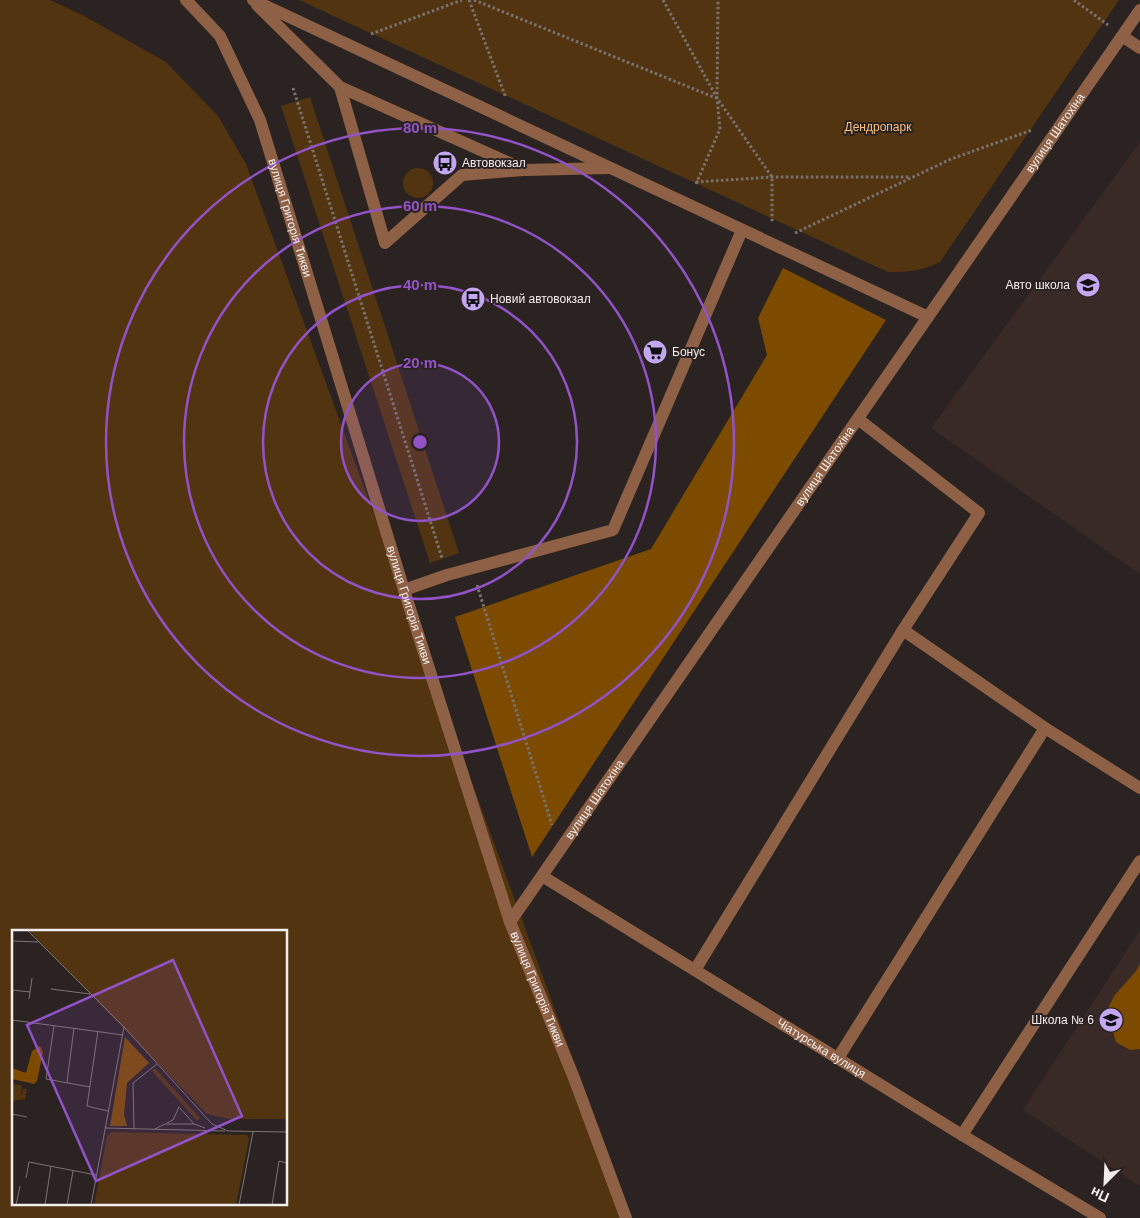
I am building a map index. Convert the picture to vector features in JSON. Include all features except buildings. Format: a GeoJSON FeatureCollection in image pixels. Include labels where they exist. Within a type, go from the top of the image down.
{"type":"FeatureCollection","features":[{"type":"Feature","properties":{"kind":"street","name":"вулиця Григорія Тикви"},"geometry":{"type":"LineString","coordinates":[[186,0],[220,36],[260,120],[404,590],[510,922],[574,1078],[626,1218]]}},
{"type":"Feature","properties":{"kind":"street"},"geometry":{"type":"LineString","coordinates":[[252,0],[928,317]]}},
{"type":"Feature","properties":{"kind":"street"},"geometry":{"type":"LineString","coordinates":[[252,0],[340,87],[525,170]]}},
{"type":"Feature","properties":{"kind":"street","name":"вулиця Шатохіна"},"geometry":{"type":"LineString","coordinates":[[510,922],[1140,10]]}},
{"type":"Feature","properties":{"kind":"street"},"geometry":{"type":"LineString","coordinates":[[1122,36],[1140,48]]}},
{"type":"Feature","properties":{"kind":"street"},"geometry":{"type":"LineString","coordinates":[[340,87],[384,244],[462,175],[525,170],[612,168]]}},
{"type":"Feature","properties":{"kind":"street"},"geometry":{"type":"LineString","coordinates":[[404,590],[447,575],[613,530],[742,230]]}},
{"type":"Feature","properties":{"kind":"street"},"geometry":{"type":"LineString","coordinates":[[695,970],[903,630],[979,513],[858,419]]}},
{"type":"Feature","properties":{"kind":"street"},"geometry":{"type":"LineString","coordinates":[[903,630],[1045,728],[1140,788]]}},
{"type":"Feature","properties":{"kind":"street"},"geometry":{"type":"LineString","coordinates":[[838,1058],[1045,728]]}},
{"type":"Feature","properties":{"kind":"street"},"geometry":{"type":"LineString","coordinates":[[962,1135],[1140,861]]}},
{"type":"Feature","properties":{"kind":"street","name":"Чіатурська вулиця"},"geometry":{"type":"LineString","coordinates":[[542,876],[1100,1218]]}},
{"type":"Feature","properties":{"kind":"path"},"geometry":{"type":"LineString","coordinates":[[345,43],[462,0]]}},
{"type":"Feature","properties":{"kind":"path"},"geometry":{"type":"LineString","coordinates":[[469,0],[515,123]]}},
{"type":"Feature","properties":{"kind":"path"},"geometry":{"type":"LineString","coordinates":[[474,0],[716,98]]}},
{"type":"Feature","properties":{"kind":"path"},"geometry":{"type":"LineString","coordinates":[[663,0],[716,98],[772,177],[772,244],[951,159],[1066,117]]}},
{"type":"Feature","properties":{"kind":"path"},"geometry":{"type":"LineString","coordinates":[[687,204],[720,129],[716,98],[718,0]]}},
{"type":"Feature","properties":{"kind":"path"},"geometry":{"type":"LineString","coordinates":[[1074,0],[1122,36]]}},
{"type":"Feature","properties":{"kind":"path"},"geometry":{"type":"LineString","coordinates":[[1082,6],[1084,0]]}},
{"type":"Feature","properties":{"kind":"path"},"geometry":{"type":"LineString","coordinates":[[292,88],[447,575]]}},
{"type":"Feature","properties":{"kind":"path"},"geometry":{"type":"LineString","coordinates":[[696,182],[772,177],[914,177]]}},
{"type":"Feature","properties":{"kind":"path"},"geometry":{"type":"LineString","coordinates":[[472,568],[560,850]]}},
{"type":"Feature","properties":{"kind":"shaded area","name":"Авто школа"},"geometry":{"type":"Polygon","coordinates":[[[1140,142],[1140,574],[931,428],[1140,142]]]}},
{"type":"Feature","properties":{"kind":"shaded area"},"geometry":{"type":"Polygon","coordinates":[[[783,268],[886,320],[532,857],[455,617],[651,549],[767,355],[758,318],[783,268]]]}},
{"type":"Feature","properties":{"kind":"shaded area","name":"Школа № 6"},"geometry":{"type":"Polygon","coordinates":[[[1140,930],[1140,1186],[1023,1110],[1140,930]]]}},
{"type":"Feature","properties":{"kind":"shaded area"},"geometry":{"type":"Polygon","coordinates":[[[1140,964],[1140,1049],[1130,1050],[1116,1042],[1107,1011],[1114,996],[1140,964]]]}},
{"type":"Feature","properties":{"kind":"green space"},"geometry":{"type":"Polygon","coordinates":[[[0,0],[50,0],[84,16],[166,62],[218,116],[246,164],[631,1218],[0,1218],[0,0]]]}},
{"type":"Feature","properties":{"kind":"green space","name":"Дендропарк"},"geometry":{"type":"Polygon","coordinates":[[[299,0],[1119,0],[940,262],[915,270],[888,272],[299,0]]]}},
{"type":"Feature","properties":{"kind":"green space"},"geometry":{"type":"Polygon","coordinates":[[[310,97],[459,553],[430,563],[281,106],[310,97]]]}},
{"type":"Feature","properties":{"kind":"green space"},"geometry":{"type":"Polygon","coordinates":[[[418,168],[429,172],[433,183],[429,194],[418,198],[407,194],[403,183],[407,172],[418,168]]]}},
{"type":"Feature","properties":{"kind":"place","name":"Автовокзал"},"geometry":{"type":"Point","coordinates":[445,163]}},
{"type":"Feature","properties":{"kind":"place","name":"Авто школа"},"geometry":{"type":"Point","coordinates":[1088,285]}},
{"type":"Feature","properties":{"kind":"place","name":"Новий автовокзал"},"geometry":{"type":"Point","coordinates":[473,299]}},
{"type":"Feature","properties":{"kind":"place","name":"Бонус"},"geometry":{"type":"Point","coordinates":[655,352]}},
{"type":"Feature","properties":{"kind":"place","name":"Школа № 6"},"geometry":{"type":"Point","coordinates":[1111,1020]}}]}
